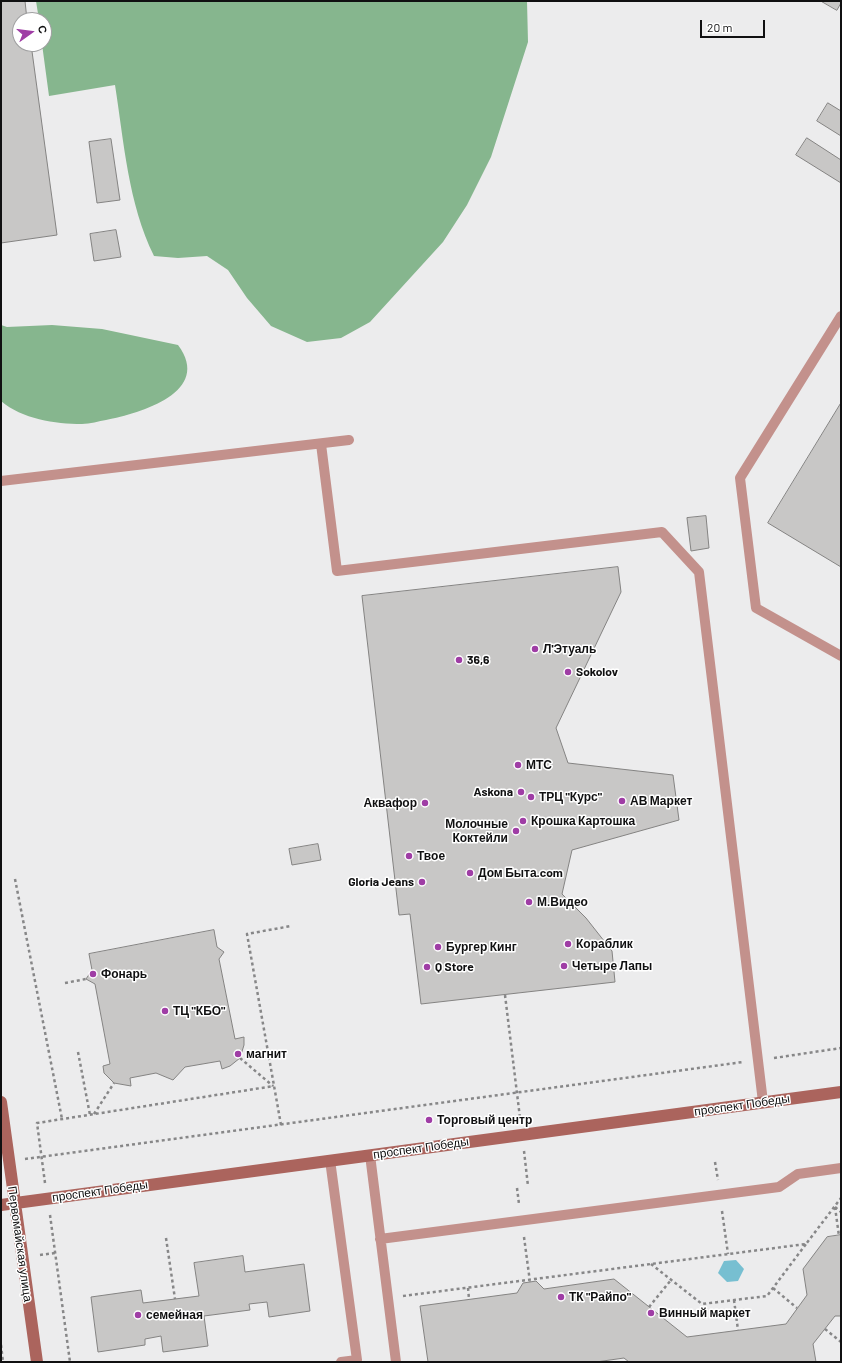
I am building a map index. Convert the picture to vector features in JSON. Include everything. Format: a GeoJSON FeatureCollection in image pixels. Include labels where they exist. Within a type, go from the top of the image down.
{"type":"FeatureCollection","features":[{"type":"Feature","properties":{"kind":"main road","name":"проспект Победы"},"geometry":{"type":"LineString","coordinates":[[1,1205],[841,1092]]}},
{"type":"Feature","properties":{"kind":"main road","name":"Первомайская улица"},"geometry":{"type":"LineString","coordinates":[[1,1102],[36,1362]]}},
{"type":"Feature","properties":{"kind":"lane"},"geometry":{"type":"LineString","coordinates":[[841,316],[740,478],[756,608],[841,656]]}},
{"type":"Feature","properties":{"kind":"lane"},"geometry":{"type":"LineString","coordinates":[[1,481],[349,440]]}},
{"type":"Feature","properties":{"kind":"lane"},"geometry":{"type":"LineString","coordinates":[[321,444],[337,571],[662,532],[700,572],[764,1102]]}},
{"type":"Feature","properties":{"kind":"lane"},"geometry":{"type":"LineString","coordinates":[[370,1155],[396,1362]]}},
{"type":"Feature","properties":{"kind":"lane"},"geometry":{"type":"LineString","coordinates":[[330,1160],[356,1360],[341,1362]]}},
{"type":"Feature","properties":{"kind":"lane"},"geometry":{"type":"LineString","coordinates":[[380,1239],[779,1187],[798,1174],[841,1168]]}},
{"type":"Feature","properties":{"kind":"path"},"geometry":{"type":"LineString","coordinates":[[15,879],[62,1119]]}},
{"type":"Feature","properties":{"kind":"path"},"geometry":{"type":"LineString","coordinates":[[281,1125],[247,934],[292,926]]}},
{"type":"Feature","properties":{"kind":"path"},"geometry":{"type":"LineString","coordinates":[[65,983],[86,979]]}},
{"type":"Feature","properties":{"kind":"path"},"geometry":{"type":"LineString","coordinates":[[505,995],[528,1186]]}},
{"type":"Feature","properties":{"kind":"path"},"geometry":{"type":"LineString","coordinates":[[9,1161],[841,1048]]}},
{"type":"Feature","properties":{"kind":"path"},"geometry":{"type":"LineString","coordinates":[[78,1052],[90,1115]]}},
{"type":"Feature","properties":{"kind":"path"},"geometry":{"type":"LineString","coordinates":[[240,1058],[274,1086]]}},
{"type":"Feature","properties":{"kind":"path"},"geometry":{"type":"LineString","coordinates":[[94,1114],[114,1083]]}},
{"type":"Feature","properties":{"kind":"path"},"geometry":{"type":"LineString","coordinates":[[70,1362],[37,1123],[274,1086]]}},
{"type":"Feature","properties":{"kind":"path"},"geometry":{"type":"LineString","coordinates":[[650,1264],[702,1304],[767,1296],[841,1198]]}},
{"type":"Feature","properties":{"kind":"path"},"geometry":{"type":"LineString","coordinates":[[835,1206],[841,1212]]}},
{"type":"Feature","properties":{"kind":"path"},"geometry":{"type":"LineString","coordinates":[[835,1206],[839,1236]]}},
{"type":"Feature","properties":{"kind":"path"},"geometry":{"type":"LineString","coordinates":[[166,1238],[175,1299]]}},
{"type":"Feature","properties":{"kind":"path"},"geometry":{"type":"LineString","coordinates":[[388,1298],[806,1244]]}},
{"type":"Feature","properties":{"kind":"path"},"geometry":{"type":"LineString","coordinates":[[650,1307],[671,1280]]}},
{"type":"Feature","properties":{"kind":"path"},"geometry":{"type":"LineString","coordinates":[[468,1288],[469,1299]]}},
{"type":"Feature","properties":{"kind":"path"},"geometry":{"type":"LineString","coordinates":[[773,1288],[798,1308]]}},
{"type":"Feature","properties":{"kind":"path"},"geometry":{"type":"LineString","coordinates":[[734,1300],[738,1330]]}},
{"type":"Feature","properties":{"kind":"path"},"geometry":{"type":"LineString","coordinates":[[825,1329],[841,1342]]}},
{"type":"Feature","properties":{"kind":"path"},"geometry":{"type":"LineString","coordinates":[[1,1345],[3,1362]]}},
{"type":"Feature","properties":{"kind":"green space"},"geometry":{"type":"Polygon","coordinates":[[[36,1],[527,1],[528,42],[491,157],[467,205],[443,242],[370,322],[341,338],[307,342],[271,326],[247,298],[228,270],[207,256],[178,258],[154,256],[145,236],[133,194],[124,150],[115,85],[49,96],[43,52],[52,52],[52,12],[38,12],[36,1]]]}},
{"type":"Feature","properties":{"kind":"green space"},"geometry":{"type":"Polygon","coordinates":[[[1,325],[7,327],[52,325],[102,329],[178,345],[186,361],[186,376],[180,388],[168,398],[153,406],[121,417],[85,424],[61,423],[39,419],[19,412],[1,401],[1,325]]]}},
{"type":"Feature","properties":{"kind":"water"},"geometry":{"type":"Polygon","coordinates":[[[736,1260],[744,1269],[738,1281],[727,1282],[718,1273],[724,1261],[736,1260]]]}},
{"type":"Feature","properties":{"kind":"building"},"geometry":{"type":"Polygon","coordinates":[[[1,1],[25,1],[26,12],[12,12],[12,52],[32,52],[57,235],[1,243],[1,1]]]}},
{"type":"Feature","properties":{"kind":"building"},"geometry":{"type":"Polygon","coordinates":[[[821,1],[841,1],[841,3],[837,10],[821,1]]]}},
{"type":"Feature","properties":{"kind":"building"},"geometry":{"type":"Polygon","coordinates":[[[828,103],[841,111],[841,136],[817,121],[828,103]]]}},
{"type":"Feature","properties":{"kind":"building"},"geometry":{"type":"Polygon","coordinates":[[[807,138],[841,160],[841,183],[796,155],[807,138]]]}},
{"type":"Feature","properties":{"kind":"building"},"geometry":{"type":"Polygon","coordinates":[[[111,139],[120,200],[97,203],[89,142],[111,139]]]}},
{"type":"Feature","properties":{"kind":"building"},"geometry":{"type":"Polygon","coordinates":[[[116,230],[121,257],[94,261],[90,234],[116,230]]]}},
{"type":"Feature","properties":{"kind":"building"},"geometry":{"type":"Polygon","coordinates":[[[841,403],[841,567],[768,523],[841,403]]]}},
{"type":"Feature","properties":{"kind":"building"},"geometry":{"type":"Polygon","coordinates":[[[706,516],[709,548],[691,551],[687,518],[706,516]]]}},
{"type":"Feature","properties":{"kind":"building","name":"ТРЦ \"Курс\""},"geometry":{"type":"Polygon","coordinates":[[[618,567],[621,592],[556,728],[568,763],[673,775],[679,820],[572,850],[562,894],[586,918],[612,951],[615,982],[421,1004],[410,914],[399,915],[362,596],[618,567]]]}},
{"type":"Feature","properties":{"kind":"building"},"geometry":{"type":"Polygon","coordinates":[[[318,844],[321,860],[292,865],[289,849],[318,844]]]}},
{"type":"Feature","properties":{"kind":"building","name":"ТЦ \"КБО\""},"geometry":{"type":"Polygon","coordinates":[[[214,930],[217,947],[224,952],[219,959],[235,1039],[244,1037],[244,1045],[240,1058],[230,1066],[222,1069],[220,1061],[185,1067],[173,1080],[156,1073],[130,1078],[131,1086],[114,1083],[104,1073],[103,1066],[110,1064],[95,984],[86,979],[92,970],[89,954],[214,930]]]}},
{"type":"Feature","properties":{"kind":"building","name":"ТК \"Райпо\""},"geometry":{"type":"Polygon","coordinates":[[[841,1235],[841,1316],[835,1316],[813,1344],[816,1362],[629,1362],[624,1358],[596,1362],[428,1362],[420,1306],[517,1293],[523,1283],[536,1281],[544,1289],[614,1279],[687,1337],[786,1324],[807,1295],[803,1269],[827,1237],[841,1235]]]}},
{"type":"Feature","properties":{"kind":"building"},"geometry":{"type":"Polygon","coordinates":[[[243,1256],[245,1272],[304,1264],[310,1311],[269,1317],[267,1302],[249,1304],[250,1310],[204,1316],[208,1346],[163,1352],[161,1336],[145,1339],[145,1345],[98,1352],[91,1297],[141,1290],[143,1303],[199,1296],[194,1263],[243,1256]]]}},
{"type":"Feature","properties":{"kind":"place","name":"Л'Этуаль"},"geometry":{"type":"Point","coordinates":[535,649]}},
{"type":"Feature","properties":{"kind":"place","name":"36,6"},"geometry":{"type":"Point","coordinates":[459,660]}},
{"type":"Feature","properties":{"kind":"place","name":"Sokolov"},"geometry":{"type":"Point","coordinates":[568,672]}},
{"type":"Feature","properties":{"kind":"place","name":"МТС"},"geometry":{"type":"Point","coordinates":[518,765]}},
{"type":"Feature","properties":{"kind":"place","name":"Askona"},"geometry":{"type":"Point","coordinates":[521,792]}},
{"type":"Feature","properties":{"kind":"place","name":"ТРЦ \"Курс\""},"geometry":{"type":"Point","coordinates":[531,797]}},
{"type":"Feature","properties":{"kind":"place","name":"АВ Маркет"},"geometry":{"type":"Point","coordinates":[622,801]}},
{"type":"Feature","properties":{"kind":"place","name":"Аквафор"},"geometry":{"type":"Point","coordinates":[425,803]}},
{"type":"Feature","properties":{"kind":"place","name":"Крошка Картошка"},"geometry":{"type":"Point","coordinates":[523,821]}},
{"type":"Feature","properties":{"kind":"place","name":"Молочные Коктейли"},"geometry":{"type":"Point","coordinates":[516,831]}},
{"type":"Feature","properties":{"kind":"place","name":"Твое"},"geometry":{"type":"Point","coordinates":[409,856]}},
{"type":"Feature","properties":{"kind":"place","name":"Дом Быта.com"},"geometry":{"type":"Point","coordinates":[470,873]}},
{"type":"Feature","properties":{"kind":"place","name":"Gloria Jeans"},"geometry":{"type":"Point","coordinates":[422,882]}},
{"type":"Feature","properties":{"kind":"place","name":"М.Видео"},"geometry":{"type":"Point","coordinates":[529,902]}},
{"type":"Feature","properties":{"kind":"place","name":"Кораблик"},"geometry":{"type":"Point","coordinates":[568,944]}},
{"type":"Feature","properties":{"kind":"place","name":"Бургер Кинг"},"geometry":{"type":"Point","coordinates":[438,947]}},
{"type":"Feature","properties":{"kind":"place","name":"Четыре Лапы"},"geometry":{"type":"Point","coordinates":[564,966]}},
{"type":"Feature","properties":{"kind":"place","name":"Q Store"},"geometry":{"type":"Point","coordinates":[427,967]}},
{"type":"Feature","properties":{"kind":"place","name":"Фонарь"},"geometry":{"type":"Point","coordinates":[93,974]}},
{"type":"Feature","properties":{"kind":"place","name":"ТЦ \"КБО\""},"geometry":{"type":"Point","coordinates":[165,1011]}},
{"type":"Feature","properties":{"kind":"place","name":"магнит"},"geometry":{"type":"Point","coordinates":[238,1054]}},
{"type":"Feature","properties":{"kind":"place","name":"Торговый центр"},"geometry":{"type":"Point","coordinates":[429,1120]}},
{"type":"Feature","properties":{"kind":"place","name":"ТК \"Райпо\""},"geometry":{"type":"Point","coordinates":[561,1297]}},
{"type":"Feature","properties":{"kind":"place","name":"Винный маркет"},"geometry":{"type":"Point","coordinates":[651,1313]}},
{"type":"Feature","properties":{"kind":"place","name":"семейная"},"geometry":{"type":"Point","coordinates":[138,1315]}}]}
